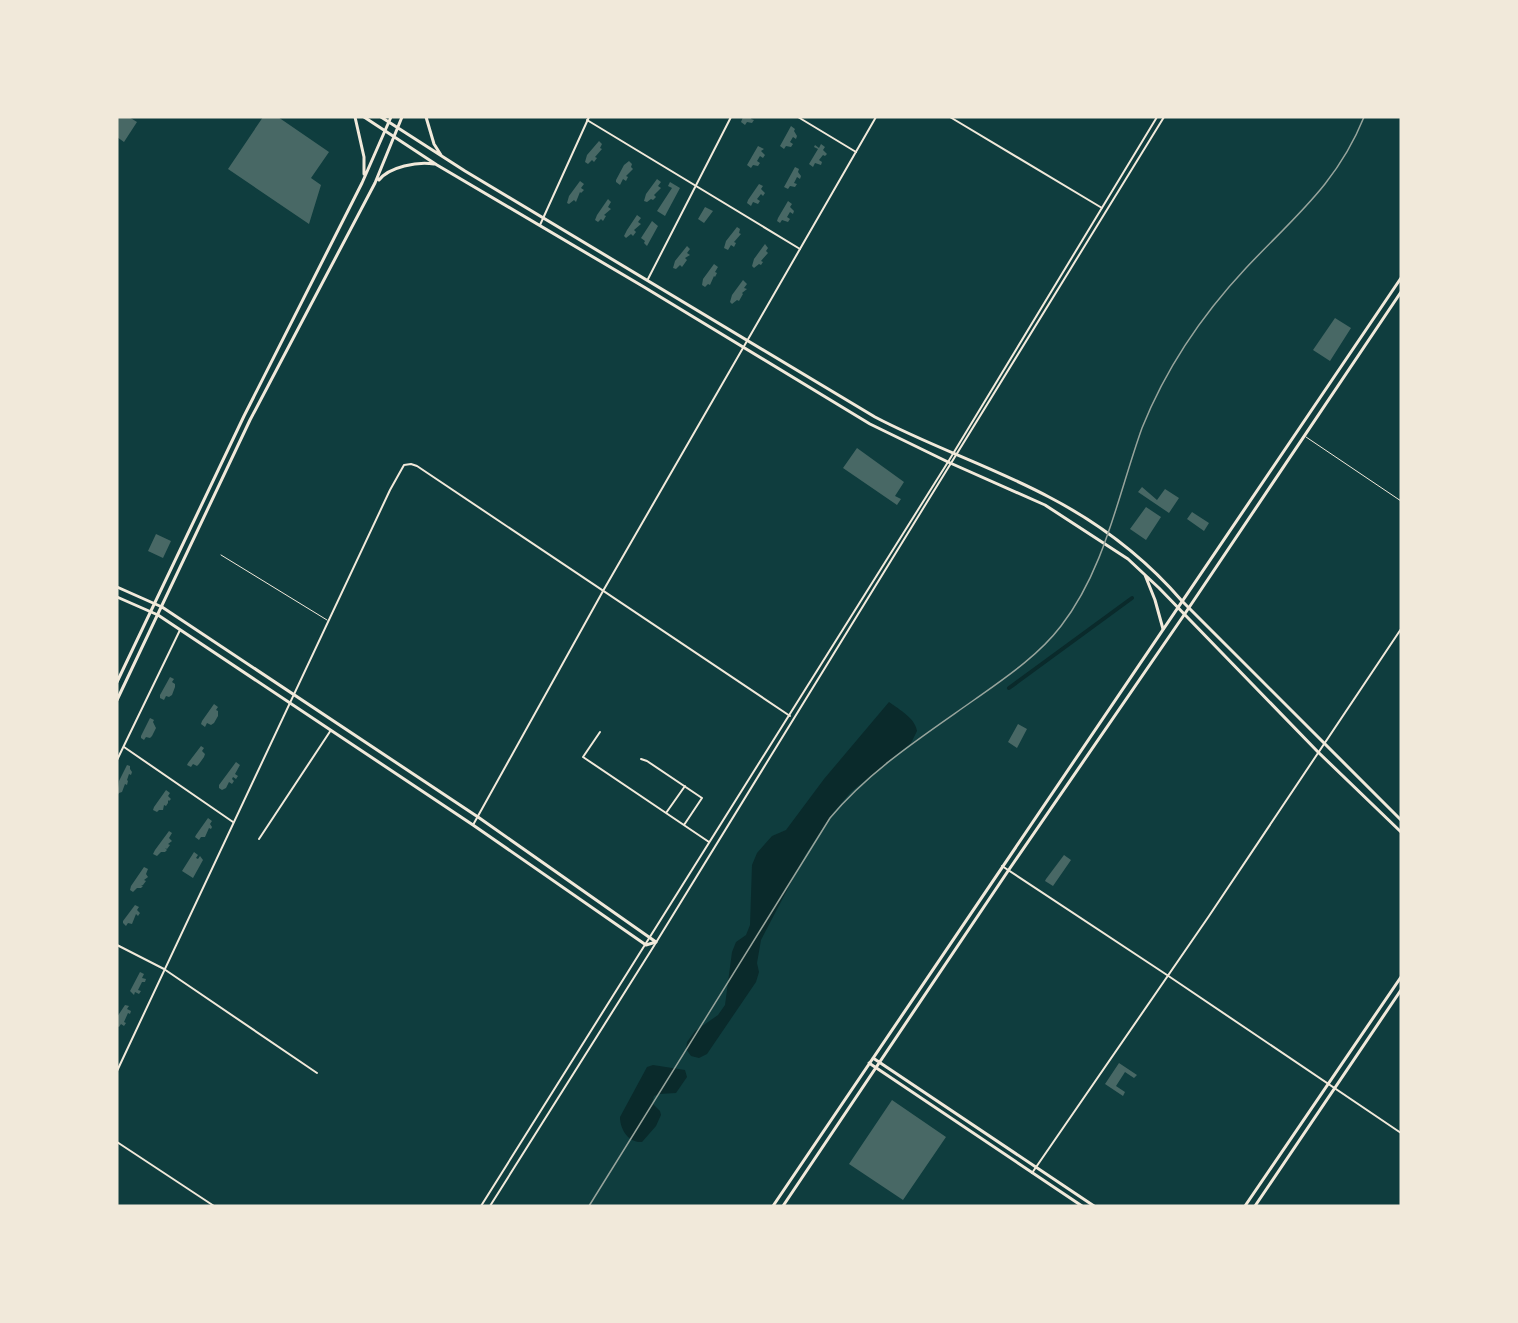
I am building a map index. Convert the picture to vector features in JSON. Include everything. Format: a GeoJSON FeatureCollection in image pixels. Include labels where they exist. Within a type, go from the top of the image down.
{"type":"FeatureCollection","features":[{"type":"Feature","properties":{"kind":"main road"},"geometry":{"type":"LineString","coordinates":[[355,117],[364,157],[365,168],[362,183]]}},
{"type":"Feature","properties":{"kind":"main road"},"geometry":{"type":"LineString","coordinates":[[364,117],[437,165],[870,424],[1052,509],[1128,559],[1318,752],[1401,832]]}},
{"type":"Feature","properties":{"kind":"main road"},"geometry":{"type":"LineString","coordinates":[[381,117],[875,417],[954,455],[1036,490],[1133,552],[1165,581],[1182,601],[1401,820]]}},
{"type":"Feature","properties":{"kind":"main road"},"geometry":{"type":"LineString","coordinates":[[117,682],[249,406],[362,183],[391,117]]}},
{"type":"Feature","properties":{"kind":"main road"},"geometry":{"type":"LineString","coordinates":[[117,700],[250,420],[375,183],[402,117]]}},
{"type":"Feature","properties":{"kind":"main road"},"geometry":{"type":"LineString","coordinates":[[426,117],[434,144],[442,156]]}},
{"type":"Feature","properties":{"kind":"main road"},"geometry":{"type":"LineString","coordinates":[[375,183],[389,171],[421,163],[437,165]]}},
{"type":"Feature","properties":{"kind":"main road"},"geometry":{"type":"LineString","coordinates":[[773,1206],[1401,278]]}},
{"type":"Feature","properties":{"kind":"main road"},"geometry":{"type":"LineString","coordinates":[[783,1206],[1401,292]]}},
{"type":"Feature","properties":{"kind":"main road"},"geometry":{"type":"LineString","coordinates":[[1144,573],[1163,628]]}},
{"type":"Feature","properties":{"kind":"main road"},"geometry":{"type":"LineString","coordinates":[[117,586],[162,607],[294,694],[478,817],[656,942]]}},
{"type":"Feature","properties":{"kind":"main road"},"geometry":{"type":"LineString","coordinates":[[117,597],[158,615],[473,825],[646,945],[656,942]]}},
{"type":"Feature","properties":{"kind":"main road"},"geometry":{"type":"LineString","coordinates":[[1245,1206],[1401,977]]}},
{"type":"Feature","properties":{"kind":"main road"},"geometry":{"type":"LineString","coordinates":[[1255,1206],[1401,990]]}},
{"type":"Feature","properties":{"kind":"main road"},"geometry":{"type":"LineString","coordinates":[[873,1058],[1094,1206]]}},
{"type":"Feature","properties":{"kind":"main road"},"geometry":{"type":"LineString","coordinates":[[869,1063],[1082,1206]]}},
{"type":"Feature","properties":{"kind":"street"},"geometry":{"type":"LineString","coordinates":[[648,279],[731,117]]}},
{"type":"Feature","properties":{"kind":"street"},"geometry":{"type":"LineString","coordinates":[[798,117],[856,152]]}},
{"type":"Feature","properties":{"kind":"street"},"geometry":{"type":"LineString","coordinates":[[473,825],[603,591],[876,117]]}},
{"type":"Feature","properties":{"kind":"street"},"geometry":{"type":"LineString","coordinates":[[950,117],[1102,208]]}},
{"type":"Feature","properties":{"kind":"street"},"geometry":{"type":"LineString","coordinates":[[490,1206],[656,942],[950,463],[1157,117]]}},
{"type":"Feature","properties":{"kind":"street"},"geometry":{"type":"LineString","coordinates":[[954,455],[1164,117]]}},
{"type":"Feature","properties":{"kind":"street"},"geometry":{"type":"LineString","coordinates":[[540,225],[588,119],[800,249]]}},
{"type":"Feature","properties":{"kind":"street"},"geometry":{"type":"LineString","coordinates":[[482,1206],[950,463]]}},
{"type":"Feature","properties":{"kind":"street"},"geometry":{"type":"LineString","coordinates":[[117,1071],[289,702],[404,465],[417,466],[790,716]]}},
{"type":"Feature","properties":{"kind":"street"},"geometry":{"type":"LineString","coordinates":[[1032,1173],[1401,629]]}},
{"type":"Feature","properties":{"kind":"street"},"geometry":{"type":"LineString","coordinates":[[117,760],[180,630]]}},
{"type":"Feature","properties":{"kind":"street"},"geometry":{"type":"LineString","coordinates":[[259,839],[331,730]]}},
{"type":"Feature","properties":{"kind":"street"},"geometry":{"type":"LineString","coordinates":[[600,732],[583,757],[710,843]]}},
{"type":"Feature","properties":{"kind":"street"},"geometry":{"type":"LineString","coordinates":[[124,747],[233,822]]}},
{"type":"Feature","properties":{"kind":"street"},"geometry":{"type":"LineString","coordinates":[[641,759],[702,798],[684,825]]}},
{"type":"Feature","properties":{"kind":"street"},"geometry":{"type":"LineString","coordinates":[[666,813],[685,786]]}},
{"type":"Feature","properties":{"kind":"street"},"geometry":{"type":"LineString","coordinates":[[1002,866],[1401,1133]]}},
{"type":"Feature","properties":{"kind":"street"},"geometry":{"type":"LineString","coordinates":[[117,945],[164,969],[317,1073]]}},
{"type":"Feature","properties":{"kind":"street"},"geometry":{"type":"LineString","coordinates":[[117,1142],[214,1206]]}},
{"type":"Feature","properties":{"kind":"lane"},"geometry":{"type":"LineString","coordinates":[[1296,431],[1401,501]]}},
{"type":"Feature","properties":{"kind":"lane"},"geometry":{"type":"LineString","coordinates":[[221,555],[328,621]]}},
{"type":"Feature","properties":{"kind":"water"},"geometry":{"type":"Polygon","coordinates":[[[889,702],[916,726],[917,731],[911,743],[851,792],[832,814],[806,854],[761,940],[756,982],[707,1054],[699,1058],[691,1056],[686,1049],[687,1042],[695,1031],[718,1015],[725,1005],[732,952],[736,942],[746,935],[750,925],[752,865],[757,853],[772,836],[786,830],[824,779],[889,702]]]}},
{"type":"Feature","properties":{"kind":"water"},"geometry":{"type":"Polygon","coordinates":[[[653,1065],[685,1070],[687,1077],[676,1093],[654,1096],[652,1103],[661,1115],[656,1126],[642,1142],[637,1142],[626,1135],[620,1117],[647,1067],[653,1065]]]}},
{"type":"Feature","properties":{"kind":"building"},"geometry":{"type":"Polygon","coordinates":[[[117,117],[129,117],[137,122],[124,142],[117,137],[117,117]]]}},
{"type":"Feature","properties":{"kind":"building"},"geometry":{"type":"Polygon","coordinates":[[[263,117],[278,117],[329,152],[311,178],[321,185],[309,224],[228,169],[263,117]]]}},
{"type":"Feature","properties":{"kind":"building"},"geometry":{"type":"Polygon","coordinates":[[[743,117],[752,117],[751,119],[754,120],[745,125],[741,122],[743,117]]]}},
{"type":"Feature","properties":{"kind":"building"},"geometry":{"type":"Polygon","coordinates":[[[791,126],[795,129],[797,136],[796,139],[793,137],[790,142],[793,144],[791,147],[786,146],[784,149],[780,146],[791,126]]]}},
{"type":"Feature","properties":{"kind":"building"},"geometry":{"type":"Polygon","coordinates":[[[599,141],[602,149],[594,162],[592,160],[588,164],[585,162],[587,155],[599,141]]]}},
{"type":"Feature","properties":{"kind":"building"},"geometry":{"type":"Polygon","coordinates":[[[821,144],[825,147],[823,150],[827,154],[819,160],[822,162],[821,165],[815,163],[813,167],[809,164],[818,149],[814,147],[815,145],[819,148],[821,144]]]}},
{"type":"Feature","properties":{"kind":"building"},"geometry":{"type":"Polygon","coordinates":[[[758,146],[764,149],[761,151],[765,155],[763,158],[760,156],[757,161],[760,163],[758,166],[753,165],[751,168],[747,165],[758,146]]]}},
{"type":"Feature","properties":{"kind":"building"},"geometry":{"type":"Polygon","coordinates":[[[629,161],[633,169],[626,176],[628,177],[626,181],[623,179],[620,185],[616,180],[624,165],[629,161]]]}},
{"type":"Feature","properties":{"kind":"building"},"geometry":{"type":"Polygon","coordinates":[[[795,167],[799,169],[801,176],[800,179],[797,177],[795,187],[790,186],[788,189],[784,187],[795,167]]]}},
{"type":"Feature","properties":{"kind":"building"},"geometry":{"type":"Polygon","coordinates":[[[657,179],[661,182],[658,186],[661,188],[654,195],[656,197],[647,202],[644,201],[646,194],[657,179]]]}},
{"type":"Feature","properties":{"kind":"building"},"geometry":{"type":"Polygon","coordinates":[[[580,181],[584,184],[581,188],[584,190],[580,192],[576,202],[574,200],[567,203],[569,196],[580,181]]]}},
{"type":"Feature","properties":{"kind":"building"},"geometry":{"type":"Polygon","coordinates":[[[670,182],[680,188],[665,216],[657,211],[672,188],[668,186],[670,182]]]}},
{"type":"Feature","properties":{"kind":"building"},"geometry":{"type":"Polygon","coordinates":[[[759,184],[763,186],[761,189],[765,193],[757,199],[760,201],[758,204],[753,202],[751,206],[747,203],[748,200],[759,184]]]}},
{"type":"Feature","properties":{"kind":"building"},"geometry":{"type":"Polygon","coordinates":[[[608,199],[611,202],[608,207],[611,209],[604,215],[606,216],[603,221],[601,219],[598,222],[595,220],[597,215],[608,199]]]}},
{"type":"Feature","properties":{"kind":"building"},"geometry":{"type":"Polygon","coordinates":[[[788,201],[792,204],[790,207],[794,211],[793,214],[790,212],[787,217],[790,219],[788,222],[782,220],[780,223],[777,221],[778,218],[788,201]]]}},
{"type":"Feature","properties":{"kind":"building"},"geometry":{"type":"Polygon","coordinates":[[[705,207],[713,211],[704,223],[698,219],[705,207]]]}},
{"type":"Feature","properties":{"kind":"building"},"geometry":{"type":"Polygon","coordinates":[[[637,215],[641,218],[638,222],[641,224],[634,230],[636,232],[633,236],[631,234],[626,238],[624,236],[637,215]]]}},
{"type":"Feature","properties":{"kind":"building"},"geometry":{"type":"Polygon","coordinates":[[[652,221],[658,226],[647,246],[641,238],[652,221]]]}},
{"type":"Feature","properties":{"kind":"building"},"geometry":{"type":"Polygon","coordinates":[[[737,227],[741,234],[734,242],[736,243],[734,247],[731,245],[728,250],[724,248],[726,241],[737,227]]]}},
{"type":"Feature","properties":{"kind":"building"},"geometry":{"type":"Polygon","coordinates":[[[765,244],[768,253],[761,261],[763,262],[761,265],[754,268],[752,266],[754,259],[765,244]]]}},
{"type":"Feature","properties":{"kind":"building"},"geometry":{"type":"Polygon","coordinates":[[[687,246],[690,249],[687,253],[690,255],[685,258],[687,260],[682,267],[680,265],[676,269],[673,268],[675,261],[687,246]]]}},
{"type":"Feature","properties":{"kind":"building"},"geometry":{"type":"Polygon","coordinates":[[[714,264],[718,267],[715,272],[717,273],[710,285],[705,287],[702,285],[703,279],[714,264]]]}},
{"type":"Feature","properties":{"kind":"building"},"geometry":{"type":"Polygon","coordinates":[[[743,280],[747,284],[744,288],[747,289],[742,293],[739,301],[732,304],[730,302],[732,295],[743,280]]]}},
{"type":"Feature","properties":{"kind":"building"},"geometry":{"type":"Polygon","coordinates":[[[1335,318],[1351,328],[1330,361],[1313,350],[1335,318]]]}},
{"type":"Feature","properties":{"kind":"building"},"geometry":{"type":"Polygon","coordinates":[[[857,448],[904,482],[895,496],[901,499],[897,505],[843,468],[857,448]]]}},
{"type":"Feature","properties":{"kind":"building"},"geometry":{"type":"Polygon","coordinates":[[[1142,487],[1157,500],[1165,489],[1179,498],[1169,513],[1138,492],[1142,487]]]}},
{"type":"Feature","properties":{"kind":"building"},"geometry":{"type":"Polygon","coordinates":[[[1146,507],[1161,517],[1146,540],[1130,529],[1146,507]]]}},
{"type":"Feature","properties":{"kind":"building"},"geometry":{"type":"Polygon","coordinates":[[[1192,512],[1209,523],[1204,531],[1187,519],[1192,512]]]}},
{"type":"Feature","properties":{"kind":"building"},"geometry":{"type":"Polygon","coordinates":[[[156,534],[171,541],[163,558],[148,551],[156,534]]]}},
{"type":"Feature","properties":{"kind":"building"},"geometry":{"type":"Polygon","coordinates":[[[170,677],[174,679],[172,682],[175,687],[172,695],[166,696],[164,700],[160,698],[160,695],[170,677]]]}},
{"type":"Feature","properties":{"kind":"building"},"geometry":{"type":"Polygon","coordinates":[[[214,704],[218,707],[216,710],[218,716],[214,723],[211,725],[207,723],[205,727],[201,724],[202,721],[214,704]]]}},
{"type":"Feature","properties":{"kind":"building"},"geometry":{"type":"Polygon","coordinates":[[[150,718],[154,720],[156,728],[150,738],[146,737],[144,740],[141,736],[150,718]]]}},
{"type":"Feature","properties":{"kind":"building"},"geometry":{"type":"Polygon","coordinates":[[[1018,724],[1027,729],[1017,748],[1008,742],[1018,724]]]}},
{"type":"Feature","properties":{"kind":"building"},"geometry":{"type":"Polygon","coordinates":[[[201,746],[205,754],[199,764],[197,766],[193,764],[191,767],[187,765],[188,763],[201,746]]]}},
{"type":"Feature","properties":{"kind":"building"},"geometry":{"type":"Polygon","coordinates":[[[236,762],[240,765],[235,774],[238,776],[236,779],[233,777],[232,784],[229,782],[222,790],[219,785],[236,762]]]}},
{"type":"Feature","properties":{"kind":"building"},"geometry":{"type":"Polygon","coordinates":[[[127,765],[130,766],[132,772],[131,775],[129,774],[127,785],[125,784],[122,792],[117,796],[119,781],[127,765]]]}},
{"type":"Feature","properties":{"kind":"building"},"geometry":{"type":"Polygon","coordinates":[[[166,790],[170,793],[168,796],[171,799],[168,800],[166,806],[164,805],[163,810],[157,812],[153,810],[154,807],[166,790]]]}},
{"type":"Feature","properties":{"kind":"building"},"geometry":{"type":"Polygon","coordinates":[[[208,818],[212,821],[210,824],[212,827],[209,828],[205,837],[199,840],[195,837],[208,818]]]}},
{"type":"Feature","properties":{"kind":"building"},"geometry":{"type":"Polygon","coordinates":[[[169,831],[172,833],[169,838],[172,841],[168,844],[170,845],[167,849],[165,848],[167,850],[157,856],[153,854],[155,850],[169,831]]]}},
{"type":"Feature","properties":{"kind":"building"},"geometry":{"type":"Polygon","coordinates":[[[194,852],[198,855],[196,858],[200,856],[203,860],[193,878],[182,871],[194,852]]]}},
{"type":"Feature","properties":{"kind":"building"},"geometry":{"type":"Polygon","coordinates":[[[1064,855],[1071,860],[1053,886],[1045,881],[1064,855]]]}},
{"type":"Feature","properties":{"kind":"building"},"geometry":{"type":"Polygon","coordinates":[[[144,867],[148,869],[146,874],[148,877],[141,888],[133,892],[130,890],[131,886],[144,867]]]}},
{"type":"Feature","properties":{"kind":"building"},"geometry":{"type":"Polygon","coordinates":[[[135,905],[139,907],[137,910],[140,913],[138,916],[136,914],[132,924],[128,923],[126,926],[123,921],[135,905]]]}},
{"type":"Feature","properties":{"kind":"building"},"geometry":{"type":"Polygon","coordinates":[[[140,972],[144,974],[142,978],[146,979],[138,990],[141,991],[139,994],[135,992],[134,995],[130,991],[140,972]]]}},
{"type":"Feature","properties":{"kind":"building"},"geometry":{"type":"Polygon","coordinates":[[[125,1005],[129,1006],[127,1009],[131,1011],[130,1014],[128,1013],[124,1026],[121,1024],[119,1027],[117,1017],[125,1005]]]}},
{"type":"Feature","properties":{"kind":"building"},"geometry":{"type":"Polygon","coordinates":[[[1119,1063],[1137,1075],[1134,1078],[1125,1072],[1116,1086],[1125,1092],[1123,1096],[1105,1084],[1119,1063]]]}},
{"type":"Feature","properties":{"kind":"building"},"geometry":{"type":"Polygon","coordinates":[[[892,1100],[946,1137],[903,1200],[849,1164],[892,1100]]]}},
{"type":"Feature","properties":{"kind":"waterway"},"geometry":{"type":"LineString","coordinates":[[1009,688],[1132,598]]}},
{"type":"Feature","properties":{"kind":"railway"},"geometry":{"type":"LineString","coordinates":[[589,1206],[830,818],[862,784],[880,769],[1020,666],[1061,626],[1076,604],[1100,556],[1142,428],[1174,363],[1200,323],[1230,286],[1327,181],[1341,162],[1364,117]]}}]}
